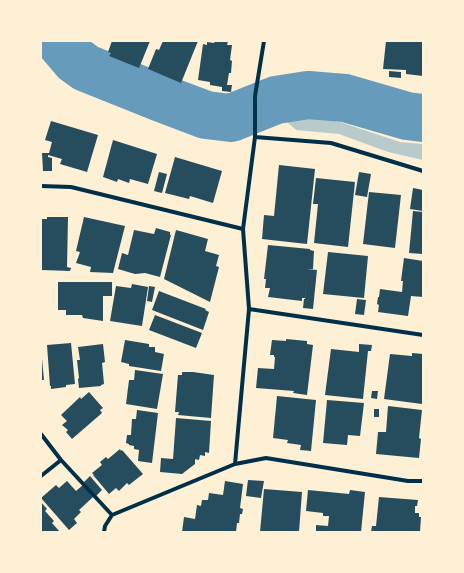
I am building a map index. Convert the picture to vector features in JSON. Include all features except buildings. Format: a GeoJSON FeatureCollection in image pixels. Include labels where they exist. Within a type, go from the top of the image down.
{"type":"FeatureCollection","features":[{"type":"Feature","properties":{"kind":"street"},"geometry":{"type":"LineString","coordinates":[[235,464],[249,309],[243,229],[255,137],[255,96],[264,41]]}},
{"type":"Feature","properties":{"kind":"street"},"geometry":{"type":"LineString","coordinates":[[255,137],[331,143],[423,171]]}},
{"type":"Feature","properties":{"kind":"street"},"geometry":{"type":"LineString","coordinates":[[41,186],[71,187],[243,229]]}},
{"type":"Feature","properties":{"kind":"street"},"geometry":{"type":"LineString","coordinates":[[249,309],[423,335]]}},
{"type":"Feature","properties":{"kind":"street"},"geometry":{"type":"LineString","coordinates":[[41,434],[61,460],[112,515]]}},
{"type":"Feature","properties":{"kind":"street"},"geometry":{"type":"LineString","coordinates":[[104,532],[105,526],[112,515],[235,464],[266,458],[408,481],[423,481]]}},
{"type":"Feature","properties":{"kind":"street"},"geometry":{"type":"LineString","coordinates":[[41,476],[61,460]]}},
{"type":"Feature","properties":{"kind":"shaded area"},"geometry":{"type":"Polygon","coordinates":[[[311,117],[340,122],[400,142],[423,144],[423,160],[388,152],[339,134],[296,130],[287,122],[311,117]]]}},
{"type":"Feature","properties":{"kind":"waterway"},"geometry":{"type":"LineString","coordinates":[[59,41],[75,60],[86,68],[206,115],[231,118],[276,100],[308,95],[345,98],[407,116],[423,118]]}}]}
